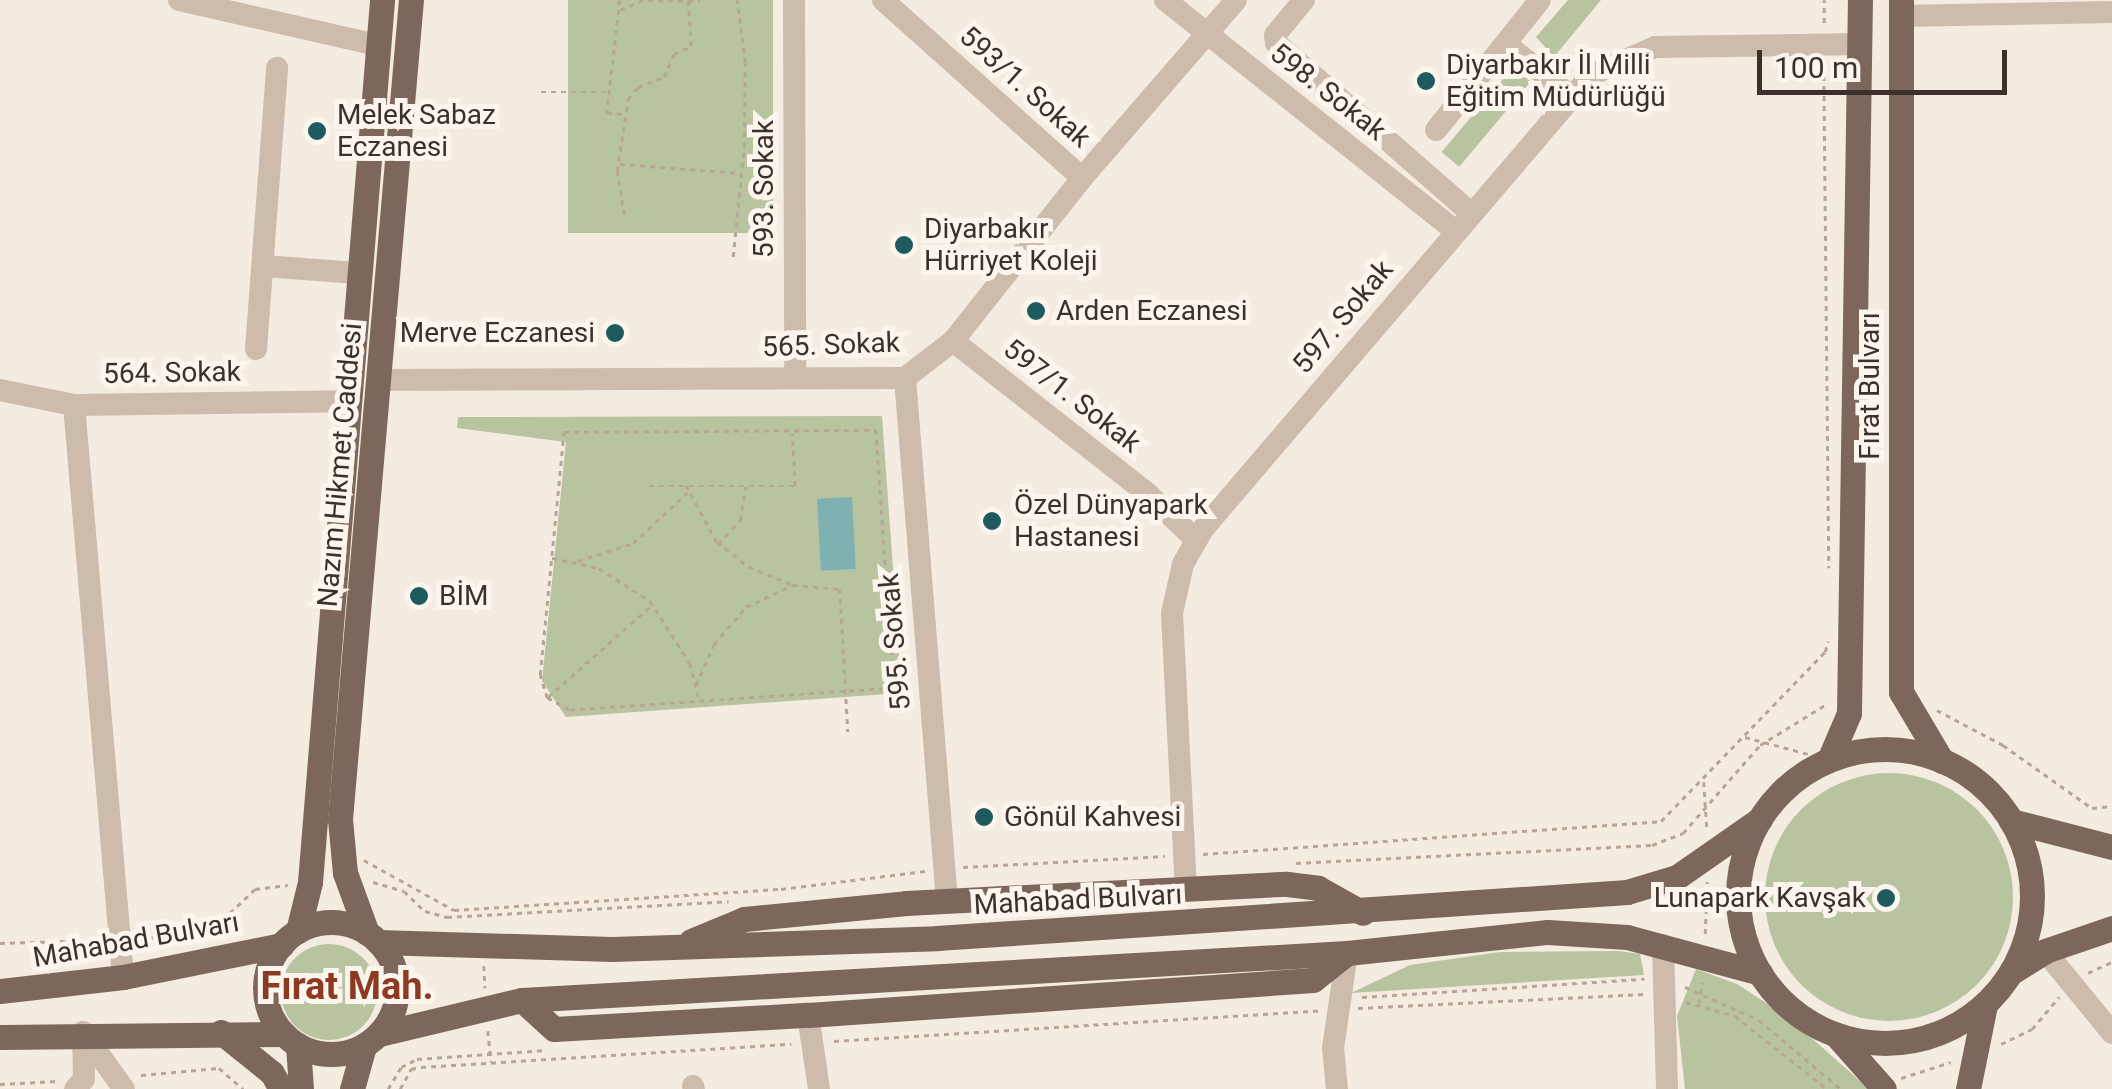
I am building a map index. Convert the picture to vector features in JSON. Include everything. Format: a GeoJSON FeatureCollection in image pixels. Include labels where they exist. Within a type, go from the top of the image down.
{"type":"FeatureCollection","features":[{"type":"Feature","properties":{"kind":"main road","name":"Nazım Hikmet Caddesi"},"geometry":{"type":"LineString","coordinates":[[290,938],[310,882],[346,401],[382,0]]}},
{"type":"Feature","properties":{"kind":"main road","name":"Nazım Hikmet Caddesi"},"geometry":{"type":"LineString","coordinates":[[373,937],[344,862],[378,380],[411,0]]}},
{"type":"Feature","properties":{"kind":"main road","name":"Fırat Bulvarı"},"geometry":{"type":"LineString","coordinates":[[1829,760],[1849,714],[1860,0]]}},
{"type":"Feature","properties":{"kind":"main road","name":"Fırat Bulvarı"},"geometry":{"type":"LineString","coordinates":[[1901,8],[1901,692],[1942,760]]}},
{"type":"Feature","properties":{"kind":"main road"},"geometry":{"type":"LineString","coordinates":[[1836,1035],[1866,1043],[1914,1040],[1959,1024],[1985,1005],[2012,972],[2027,936],[2032,896],[2027,858],[2012,821],[1982,785],[1942,760],[1886,750],[1829,760],[1790,784],[1760,819],[1744,856],[1738,896],[1744,936],[1760,973],[1780,999],[1836,1035],[1884,1089]]}},
{"type":"Feature","properties":{"kind":"main road","name":"Mahabad Bulvarı"},"geometry":{"type":"LineString","coordinates":[[373,937],[680,946],[1364,913],[1627,892],[1677,877],[1760,819]]}},
{"type":"Feature","properties":{"kind":"main road"},"geometry":{"type":"LineString","coordinates":[[2012,821],[2112,847]]}},
{"type":"Feature","properties":{"kind":"main road"},"geometry":{"type":"LineString","coordinates":[[680,946],[744,918],[947,901],[1287,884],[1318,888],[1364,913]]}},
{"type":"Feature","properties":{"kind":"main road"},"geometry":{"type":"LineString","coordinates":[[301,1089],[291,1040],[266,1000],[266,980],[290,938],[333,922],[373,937],[397,978],[391,1017],[372,1040],[352,1089]]}},
{"type":"Feature","properties":{"kind":"main road"},"geometry":{"type":"LineString","coordinates":[[2012,972],[2045,951],[2112,928]]}},
{"type":"Feature","properties":{"kind":"main road"},"geometry":{"type":"LineString","coordinates":[[0,1036],[221,1032],[291,1040],[331,1054],[522,1000],[1348,953],[1548,932],[1596,932],[1705,955],[1760,973]]}},
{"type":"Feature","properties":{"kind":"main road","name":"Mahabad Bulvarı"},"geometry":{"type":"LineString","coordinates":[[0,991],[123,977],[290,938]]}},
{"type":"Feature","properties":{"kind":"main road"},"geometry":{"type":"LineString","coordinates":[[522,1000],[554,1029],[811,1030],[1313,980],[1348,953]]}},
{"type":"Feature","properties":{"kind":"main road"},"geometry":{"type":"LineString","coordinates":[[0,975],[53,987]]}},
{"type":"Feature","properties":{"kind":"main road"},"geometry":{"type":"LineString","coordinates":[[1968,1089],[1985,1005]]}},
{"type":"Feature","properties":{"kind":"main road"},"geometry":{"type":"LineString","coordinates":[[0,1053],[83,1032]]}},
{"type":"Feature","properties":{"kind":"main road"},"geometry":{"type":"LineString","coordinates":[[221,1032],[248,1050],[281,1089]]}},
{"type":"Feature","properties":{"kind":"street"},"geometry":{"type":"LineString","coordinates":[[179,0],[378,44]]}},
{"type":"Feature","properties":{"kind":"street","name":"593. Sokak"},"geometry":{"type":"LineString","coordinates":[[794,0],[795,378]]}},
{"type":"Feature","properties":{"kind":"street","name":"593/1. Sokak"},"geometry":{"type":"LineString","coordinates":[[883,0],[910,9],[1082,178]]}},
{"type":"Feature","properties":{"kind":"street","name":"598. Sokak"},"geometry":{"type":"LineString","coordinates":[[1165,0],[1455,231]]}},
{"type":"Feature","properties":{"kind":"street","name":"565. Sokak"},"geometry":{"type":"LineString","coordinates":[[378,380],[904,378],[954,340],[1082,178],[1236,0]]}},
{"type":"Feature","properties":{"kind":"street"},"geometry":{"type":"LineString","coordinates":[[1304,0],[1275,34],[1276,43],[1471,213]]}},
{"type":"Feature","properties":{"kind":"street"},"geometry":{"type":"LineString","coordinates":[[1436,130],[1540,0]]}},
{"type":"Feature","properties":{"kind":"street"},"geometry":{"type":"LineString","coordinates":[[1901,8],[2112,12]]}},
{"type":"Feature","properties":{"kind":"street"},"geometry":{"type":"LineString","coordinates":[[1506,44],[1572,97]]}},
{"type":"Feature","properties":{"kind":"street","name":"597. Sokak"},"geometry":{"type":"LineString","coordinates":[[1186,890],[1172,613],[1183,564],[1196,540],[1572,97],[1618,59],[1655,47],[1860,44]]}},
{"type":"Feature","properties":{"kind":"street"},"geometry":{"type":"LineString","coordinates":[[256,348],[277,68]]}},
{"type":"Feature","properties":{"kind":"street"},"geometry":{"type":"LineString","coordinates":[[264,266],[357,274]]}},
{"type":"Feature","properties":{"kind":"street","name":"597/1. Sokak"},"geometry":{"type":"LineString","coordinates":[[954,340],[1148,494],[1196,540]]}},
{"type":"Feature","properties":{"kind":"street","name":"595. Sokak"},"geometry":{"type":"LineString","coordinates":[[904,378],[947,901]]}},
{"type":"Feature","properties":{"kind":"street","name":"564. Sokak"},"geometry":{"type":"LineString","coordinates":[[0,390],[74,404],[346,401]]}},
{"type":"Feature","properties":{"kind":"street"},"geometry":{"type":"LineString","coordinates":[[74,404],[123,977]]}},
{"type":"Feature","properties":{"kind":"street"},"geometry":{"type":"LineString","coordinates":[[1663,945],[1667,1089]]}},
{"type":"Feature","properties":{"kind":"street"},"geometry":{"type":"LineString","coordinates":[[2045,951],[2112,1033]]}},
{"type":"Feature","properties":{"kind":"street"},"geometry":{"type":"LineString","coordinates":[[1337,1089],[1333,1048],[1348,953]]}},
{"type":"Feature","properties":{"kind":"street"},"geometry":{"type":"LineString","coordinates":[[811,1030],[819,1089]]}},
{"type":"Feature","properties":{"kind":"street"},"geometry":{"type":"LineString","coordinates":[[75,1089],[84,1080],[83,1032]]}},
{"type":"Feature","properties":{"kind":"street"},"geometry":{"type":"LineString","coordinates":[[83,1032],[124,1089]]}},
{"type":"Feature","properties":{"kind":"path"},"geometry":{"type":"LineString","coordinates":[[620,0],[607,112],[625,114]]}},
{"type":"Feature","properties":{"kind":"path"},"geometry":{"type":"LineString","coordinates":[[618,11],[646,0],[700,0]]}},
{"type":"Feature","properties":{"kind":"path"},"geometry":{"type":"LineString","coordinates":[[733,257],[742,173],[745,63],[737,0]]}},
{"type":"Feature","properties":{"kind":"path"},"geometry":{"type":"LineString","coordinates":[[1824,0],[1829,574]]}},
{"type":"Feature","properties":{"kind":"path"},"geometry":{"type":"LineString","coordinates":[[624,215],[620,164],[625,114],[638,87],[664,77],[674,54],[690,46],[688,1]]}},
{"type":"Feature","properties":{"kind":"path"},"geometry":{"type":"LineString","coordinates":[[541,92],[608,92]]}},
{"type":"Feature","properties":{"kind":"path"},"geometry":{"type":"LineString","coordinates":[[620,164],[675,163],[742,173]]}},
{"type":"Feature","properties":{"kind":"path"},"geometry":{"type":"LineString","coordinates":[[876,430],[894,688],[570,710],[547,698],[540,675],[550,558],[564,432],[876,430]]}},
{"type":"Feature","properties":{"kind":"path"},"geometry":{"type":"LineString","coordinates":[[650,486],[795,486],[792,431]]}},
{"type":"Feature","properties":{"kind":"path"},"geometry":{"type":"LineString","coordinates":[[686,485],[718,544],[749,567],[793,584],[840,589],[848,732]]}},
{"type":"Feature","properties":{"kind":"path"},"geometry":{"type":"LineString","coordinates":[[718,544],[740,520],[746,486]]}},
{"type":"Feature","properties":{"kind":"path"},"geometry":{"type":"LineString","coordinates":[[576,561],[632,544],[688,492]]}},
{"type":"Feature","properties":{"kind":"path"},"geometry":{"type":"LineString","coordinates":[[550,558],[576,561],[624,581],[653,604],[680,642],[699,700]]}},
{"type":"Feature","properties":{"kind":"path"},"geometry":{"type":"LineString","coordinates":[[696,685],[728,626],[746,607],[793,584]]}},
{"type":"Feature","properties":{"kind":"path"},"geometry":{"type":"LineString","coordinates":[[547,698],[653,604]]}},
{"type":"Feature","properties":{"kind":"path"},"geometry":{"type":"LineString","coordinates":[[344,862],[402,876],[418,894],[454,910],[780,889],[944,868],[1632,826],[1661,821],[1704,781],[1825,652],[1830,634]]}},
{"type":"Feature","properties":{"kind":"path"},"geometry":{"type":"LineString","coordinates":[[1281,864],[1652,845],[1683,833],[1760,745],[1850,689]]}},
{"type":"Feature","properties":{"kind":"path"},"geometry":{"type":"LineString","coordinates":[[1932,708],[2003,744],[2092,808],[2112,806]]}},
{"type":"Feature","properties":{"kind":"path"},"geometry":{"type":"LineString","coordinates":[[1744,736],[1760,745],[1829,760]]}},
{"type":"Feature","properties":{"kind":"path"},"geometry":{"type":"LineString","coordinates":[[1699,1004],[1705,955],[1708,856],[1704,781]]}},
{"type":"Feature","properties":{"kind":"path"},"geometry":{"type":"LineString","coordinates":[[344,862],[404,890],[425,911],[446,917],[809,895]]}},
{"type":"Feature","properties":{"kind":"path"},"geometry":{"type":"LineString","coordinates":[[0,943],[193,936],[215,927],[255,889],[310,882]]}},
{"type":"Feature","properties":{"kind":"path"},"geometry":{"type":"LineString","coordinates":[[1340,1004],[1664,988],[1768,1038],[1827,1089]]}},
{"type":"Feature","properties":{"kind":"path"},"geometry":{"type":"LineString","coordinates":[[388,1089],[401,1067],[418,1059],[811,1030],[1664,988],[1702,994],[1759,1020],[1840,1089]]}},
{"type":"Feature","properties":{"kind":"path"},"geometry":{"type":"LineString","coordinates":[[876,1029],[1304,1002]]}},
{"type":"Feature","properties":{"kind":"path"},"geometry":{"type":"LineString","coordinates":[[400,1089],[411,1069],[421,1067],[811,1030],[858,1030]]}},
{"type":"Feature","properties":{"kind":"green space"},"geometry":{"type":"Polygon","coordinates":[[[568,0],[773,0],[773,233],[568,233],[568,0]]]}},
{"type":"Feature","properties":{"kind":"green space"},"geometry":{"type":"Polygon","coordinates":[[[1568,0],[1601,0],[1554,57],[1536,37],[1568,0]]]}},
{"type":"Feature","properties":{"kind":"green space"},"geometry":{"type":"Polygon","coordinates":[[[1513,67],[1531,82],[1459,167],[1442,152],[1513,67]]]}},
{"type":"Feature","properties":{"kind":"green space"},"geometry":{"type":"Polygon","coordinates":[[[882,416],[902,693],[566,717],[542,681],[566,442],[457,428],[458,417],[882,416]]]}},
{"type":"Feature","properties":{"kind":"green space"},"geometry":{"type":"Polygon","coordinates":[[[1889,773],[1936,783],[1958,794],[1976,810],[1992,828],[2003,850],[2013,897],[2003,944],[1992,966],[1976,984],[1958,1000],[1936,1011],[1889,1021],[1842,1011],[1820,1000],[1802,984],[1786,966],[1775,944],[1765,897],[1775,850],[1786,828],[1802,810],[1820,794],[1842,783],[1889,773]]]}},
{"type":"Feature","properties":{"kind":"green space"},"geometry":{"type":"Polygon","coordinates":[[[329,944],[347,948],[363,958],[373,974],[377,992],[373,1010],[363,1026],[347,1036],[329,1040],[311,1036],[295,1026],[285,1010],[281,992],[285,974],[295,958],[311,948],[329,944]]]}},
{"type":"Feature","properties":{"kind":"green space"},"geometry":{"type":"Polygon","coordinates":[[[1500,952],[1640,954],[1644,975],[1351,993],[1410,965],[1500,952]]]}},
{"type":"Feature","properties":{"kind":"green space"},"geometry":{"type":"Polygon","coordinates":[[[1696,969],[1737,984],[1789,1018],[1869,1089],[1685,1089],[1677,1016],[1696,969]]]}},
{"type":"Feature","properties":{"kind":"water"},"geometry":{"type":"Polygon","coordinates":[[[852,497],[856,569],[821,571],[817,499],[852,497]]]}},
{"type":"Feature","properties":{"kind":"place","name":"Diyarbakır İl Milli Eğitim Müdürlüğü"},"geometry":{"type":"Point","coordinates":[1426,81]}},
{"type":"Feature","properties":{"kind":"place","name":"Melek Sabaz Eczanesi"},"geometry":{"type":"Point","coordinates":[317,131]}},
{"type":"Feature","properties":{"kind":"place","name":"Diyarbakır Hürriyet Koleji"},"geometry":{"type":"Point","coordinates":[904,245]}},
{"type":"Feature","properties":{"kind":"place","name":"Arden Eczanesi"},"geometry":{"type":"Point","coordinates":[1036,311]}},
{"type":"Feature","properties":{"kind":"place","name":"Merve Eczanesi"},"geometry":{"type":"Point","coordinates":[615,333]}},
{"type":"Feature","properties":{"kind":"place","name":"Özel Dünyapark Hastanesi"},"geometry":{"type":"Point","coordinates":[992,521]}},
{"type":"Feature","properties":{"kind":"place","name":"BİM"},"geometry":{"type":"Point","coordinates":[419,596]}},
{"type":"Feature","properties":{"kind":"place","name":"Gönül Kahvesi"},"geometry":{"type":"Point","coordinates":[984,817]}},
{"type":"Feature","properties":{"kind":"place","name":"Lunapark Kavşak"},"geometry":{"type":"Point","coordinates":[1886,898]}},
{"type":"Feature","properties":{"kind":"district","name":"Fırat Mah."},"geometry":{"type":"Point","coordinates":[347,987]}}]}
